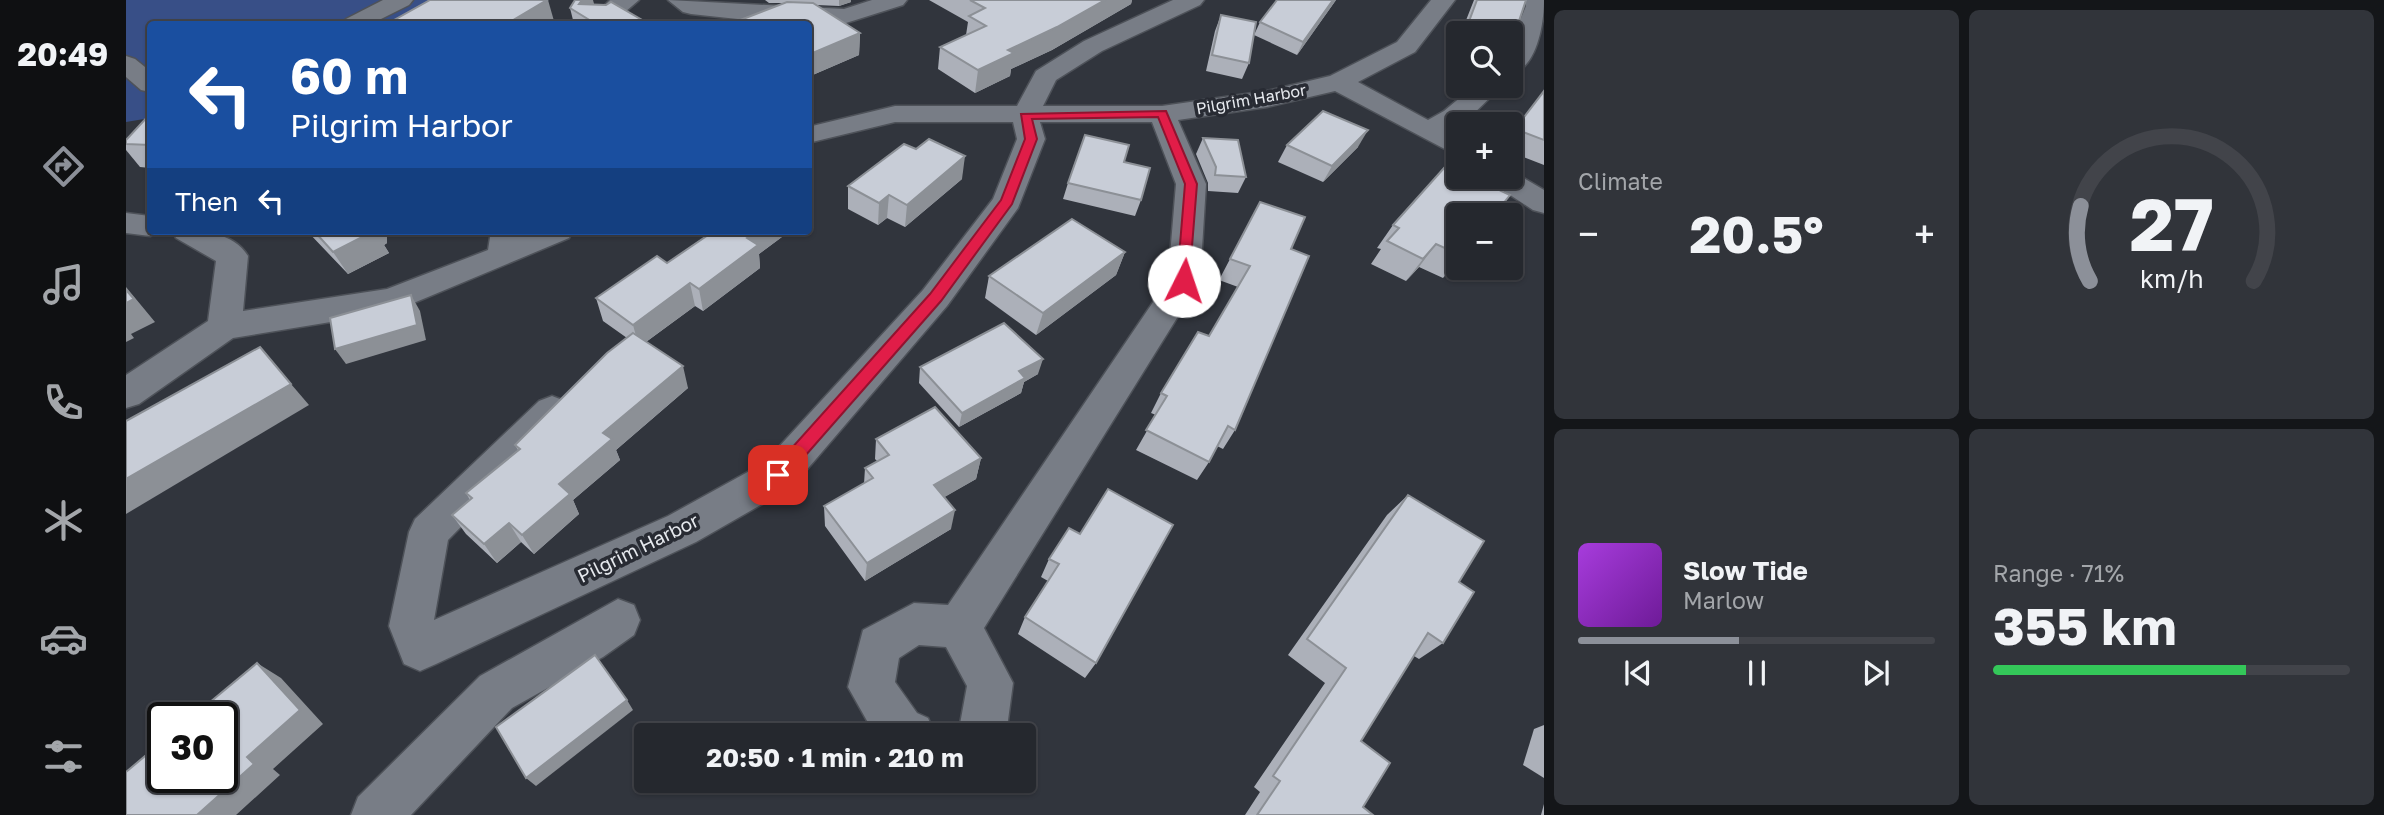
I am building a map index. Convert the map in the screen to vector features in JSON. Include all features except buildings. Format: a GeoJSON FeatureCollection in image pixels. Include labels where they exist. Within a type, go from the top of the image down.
{"type":"FeatureCollection","features":[{"type":"Feature","properties":{"kind":"street"},"geometry":{"type":"LineString","coordinates":[[360,21],[401,0]]}},
{"type":"Feature","properties":{"kind":"street"},"geometry":{"type":"LineString","coordinates":[[601,21],[613,8],[628,0]]}},
{"type":"Feature","properties":{"kind":"street"},"geometry":{"type":"LineString","coordinates":[[680,0],[691,8],[747,13],[846,16],[895,0]]}},
{"type":"Feature","properties":{"kind":"street"},"geometry":{"type":"LineString","coordinates":[[1025,116],[1045,76],[1093,46],[1192,0]]}},
{"type":"Feature","properties":{"kind":"street","name":"Pilgrim Harbor"},"geometry":{"type":"LineString","coordinates":[[812,134],[895,114],[1162,114],[1267,99],[1339,82],[1406,47],[1443,0]]}},
{"type":"Feature","properties":{"kind":"street"},"geometry":{"type":"LineString","coordinates":[[1523,44],[1538,6],[1537,0]]}},
{"type":"Feature","properties":{"kind":"street"},"geometry":{"type":"LineString","coordinates":[[126,64],[147,82]]}},
{"type":"Feature","properties":{"kind":"street"},"geometry":{"type":"LineString","coordinates":[[1339,82],[1446,141]]}},
{"type":"Feature","properties":{"kind":"street"},"geometry":{"type":"LineString","coordinates":[[1430,131],[1454,117],[1475,98]]}},
{"type":"Feature","properties":{"kind":"street"},"geometry":{"type":"LineString","coordinates":[[959,627],[1184,281],[1191,184],[1162,114]]}},
{"type":"Feature","properties":{"kind":"street","name":"Pilgrim Harbor"},"geometry":{"type":"LineString","coordinates":[[574,390],[429,532],[411,625],[420,649],[682,530],[778,475],[936,298],[1007,201],[1031,139],[1025,116]]}},
{"type":"Feature","properties":{"kind":"street"},"geometry":{"type":"LineString","coordinates":[[1521,189],[1544,203]]}},
{"type":"Feature","properties":{"kind":"street"},"geometry":{"type":"LineString","coordinates":[[126,223],[147,226]]}},
{"type":"Feature","properties":{"kind":"street"},"geometry":{"type":"LineString","coordinates":[[194,235],[232,256],[224,327]]}},
{"type":"Feature","properties":{"kind":"street"},"geometry":{"type":"LineString","coordinates":[[126,394],[224,327],[392,300],[505,243],[540,235]]}},
{"type":"Feature","properties":{"kind":"street"},"geometry":{"type":"LineString","coordinates":[[376,815],[496,692],[587,642],[618,620]]}},
{"type":"Feature","properties":{"kind":"street"},"geometry":{"type":"LineString","coordinates":[[895,723],[871,687],[879,645],[914,624],[959,627]]}},
{"type":"Feature","properties":{"kind":"street"},"geometry":{"type":"LineString","coordinates":[[959,627],[990,683],[984,723]]}},
{"type":"Feature","properties":{"kind":"shaded area"},"geometry":{"type":"Polygon","coordinates":[[[126,0],[446,0],[403,21],[147,21],[147,118],[126,122],[126,0]]]}},
{"type":"Feature","properties":{"kind":"route"},"geometry":{"type":"LineString","coordinates":[[778,475],[936,298],[1007,201],[1031,139],[1025,116],[1162,114],[1191,184],[1184,281]]}}]}
